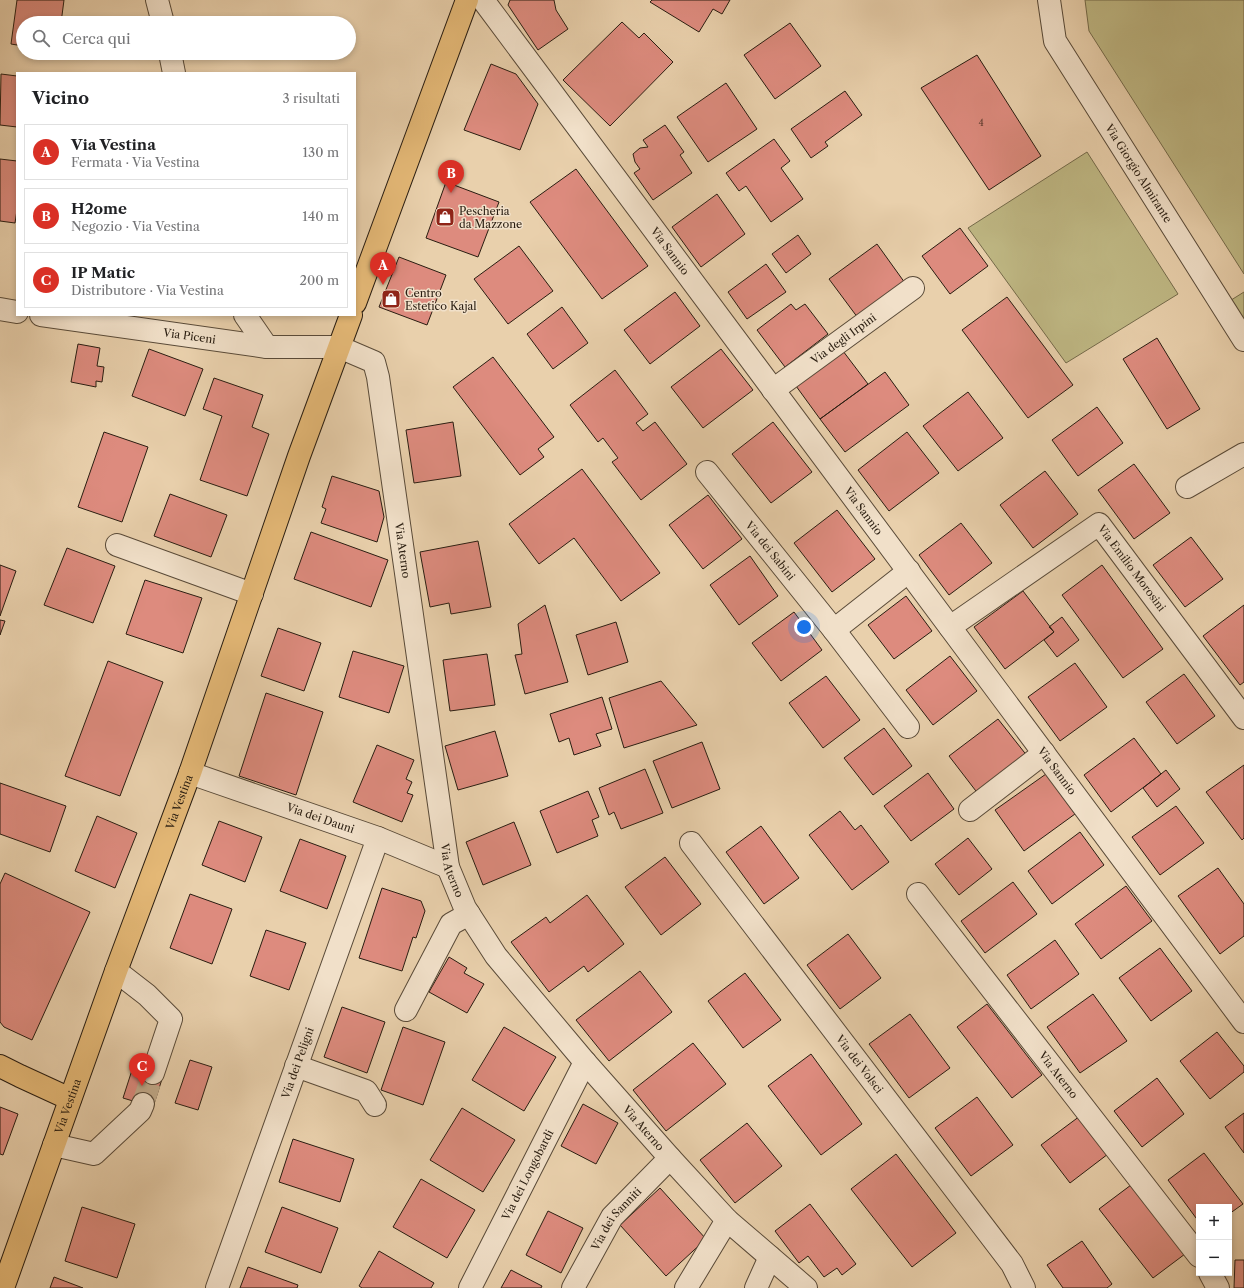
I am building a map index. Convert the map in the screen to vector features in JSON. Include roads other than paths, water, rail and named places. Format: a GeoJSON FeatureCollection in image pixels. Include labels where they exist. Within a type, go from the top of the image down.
{"type":"FeatureCollection","features":[{"type":"Feature","properties":{"kind":"main road"},"geometry":{"type":"LineString","coordinates":[[356,300],[467,0]]}},
{"type":"Feature","properties":{"kind":"main road","name":"Via Vestina"},"geometry":{"type":"LineString","coordinates":[[3,1288],[5,1266],[54,1145],[116,971],[190,773],[299,456],[351,316]]}},
{"type":"Feature","properties":{"kind":"main road"},"geometry":{"type":"LineString","coordinates":[[0,1066],[70,1099]]}},
{"type":"Feature","properties":{"kind":"street"},"geometry":{"type":"LineString","coordinates":[[157,0],[161,16]]}},
{"type":"Feature","properties":{"kind":"street","name":"Via Sannio"},"geometry":{"type":"LineString","coordinates":[[483,0],[1244,1022]]}},
{"type":"Feature","properties":{"kind":"street","name":"Via Giorgio Almirante"},"geometry":{"type":"LineString","coordinates":[[1050,0],[1055,41],[1244,340]]}},
{"type":"Feature","properties":{"kind":"street"},"geometry":{"type":"LineString","coordinates":[[171,60],[174,72]]}},
{"type":"Feature","properties":{"kind":"street","name":"Via degli Irpini"},"geometry":{"type":"LineString","coordinates":[[773,390],[913,288]]}},
{"type":"Feature","properties":{"kind":"street"},"geometry":{"type":"LineString","coordinates":[[0,309],[16,312]]}},
{"type":"Feature","properties":{"kind":"street","name":"Via Piceni"},"geometry":{"type":"LineString","coordinates":[[48,316],[267,347],[339,348]]}},
{"type":"Feature","properties":{"kind":"street"},"geometry":{"type":"LineString","coordinates":[[246,316],[267,347]]}},
{"type":"Feature","properties":{"kind":"street","name":"Via Aterno"},"geometry":{"type":"LineString","coordinates":[[339,348],[374,362],[378,377],[448,867],[469,914],[496,956],[670,1158],[728,1220],[806,1288]]}},
{"type":"Feature","properties":{"kind":"street"},"geometry":{"type":"LineString","coordinates":[[1187,487],[1244,454]]}},
{"type":"Feature","properties":{"kind":"street","name":"Via dei Sabini"},"geometry":{"type":"LineString","coordinates":[[707,472],[834,630],[908,727]]}},
{"type":"Feature","properties":{"kind":"street","name":"Via Emilio Morosini"},"geometry":{"type":"LineString","coordinates":[[950,627],[1099,524],[1244,718]]}},
{"type":"Feature","properties":{"kind":"street"},"geometry":{"type":"LineString","coordinates":[[117,545],[252,594]]}},
{"type":"Feature","properties":{"kind":"street"},"geometry":{"type":"LineString","coordinates":[[834,630],[909,571]]}},
{"type":"Feature","properties":{"kind":"street"},"geometry":{"type":"LineString","coordinates":[[970,810],[1044,753]]}},
{"type":"Feature","properties":{"kind":"street","name":"Via dei Dauni"},"geometry":{"type":"LineString","coordinates":[[190,773],[378,838],[448,867]]}},
{"type":"Feature","properties":{"kind":"street","name":"Via dei Peligni"},"geometry":{"type":"LineString","coordinates":[[217,1288],[378,838]]}},
{"type":"Feature","properties":{"kind":"street","name":"Via dei Volsci"},"geometry":{"type":"LineString","coordinates":[[691,843],[1012,1264],[1024,1288]]}},
{"type":"Feature","properties":{"kind":"street","name":"Via Aterno"},"geometry":{"type":"LineString","coordinates":[[918,894],[1196,1252]]}},
{"type":"Feature","properties":{"kind":"street"},"geometry":{"type":"LineString","coordinates":[[406,1010],[451,924],[469,914]]}},
{"type":"Feature","properties":{"kind":"street"},"geometry":{"type":"LineString","coordinates":[[116,971],[147,995],[171,1019],[153,1073]]}},
{"type":"Feature","properties":{"kind":"street","name":"Via dei Longobardi"},"geometry":{"type":"LineString","coordinates":[[470,1288],[586,1062]]}},
{"type":"Feature","properties":{"kind":"street"},"geometry":{"type":"LineString","coordinates":[[296,1066],[366,1091],[375,1105]]}},
{"type":"Feature","properties":{"kind":"street"},"geometry":{"type":"LineString","coordinates":[[54,1145],[94,1154],[140,1111],[143,1104]]}},
{"type":"Feature","properties":{"kind":"street","name":"Via dei Sanniti"},"geometry":{"type":"LineString","coordinates":[[573,1288],[612,1216],[670,1158]]}},
{"type":"Feature","properties":{"kind":"street"},"geometry":{"type":"LineString","coordinates":[[686,1288],[728,1220]]}},
{"type":"Feature","properties":{"kind":"street"},"geometry":{"type":"LineString","coordinates":[[756,1288],[770,1257]]}},
{"type":"Feature","properties":{"kind":"street"},"geometry":{"type":"LineString","coordinates":[[1212,1276],[1218,1288]]}},
{"type":"Feature","properties":{"kind":"tunnel"},"geometry":{"type":"LineString","coordinates":[[143,1104],[153,1073]]}},
{"type":"Feature","properties":{"kind":"place","name":"H2ome"},"geometry":{"type":"Point","coordinates":[451,193]}},
{"type":"Feature","properties":{"kind":"place","name":"Pescheria da Mazzone"},"geometry":{"type":"Point","coordinates":[445,217]}},
{"type":"Feature","properties":{"kind":"place","name":"Via Vestina"},"geometry":{"type":"Point","coordinates":[383,285]}},
{"type":"Feature","properties":{"kind":"place","name":"Centro Estetico Kajal"},"geometry":{"type":"Point","coordinates":[391,299]}},
{"type":"Feature","properties":{"kind":"place","name":"IP Matic"},"geometry":{"type":"Point","coordinates":[142,1086]}}]}
